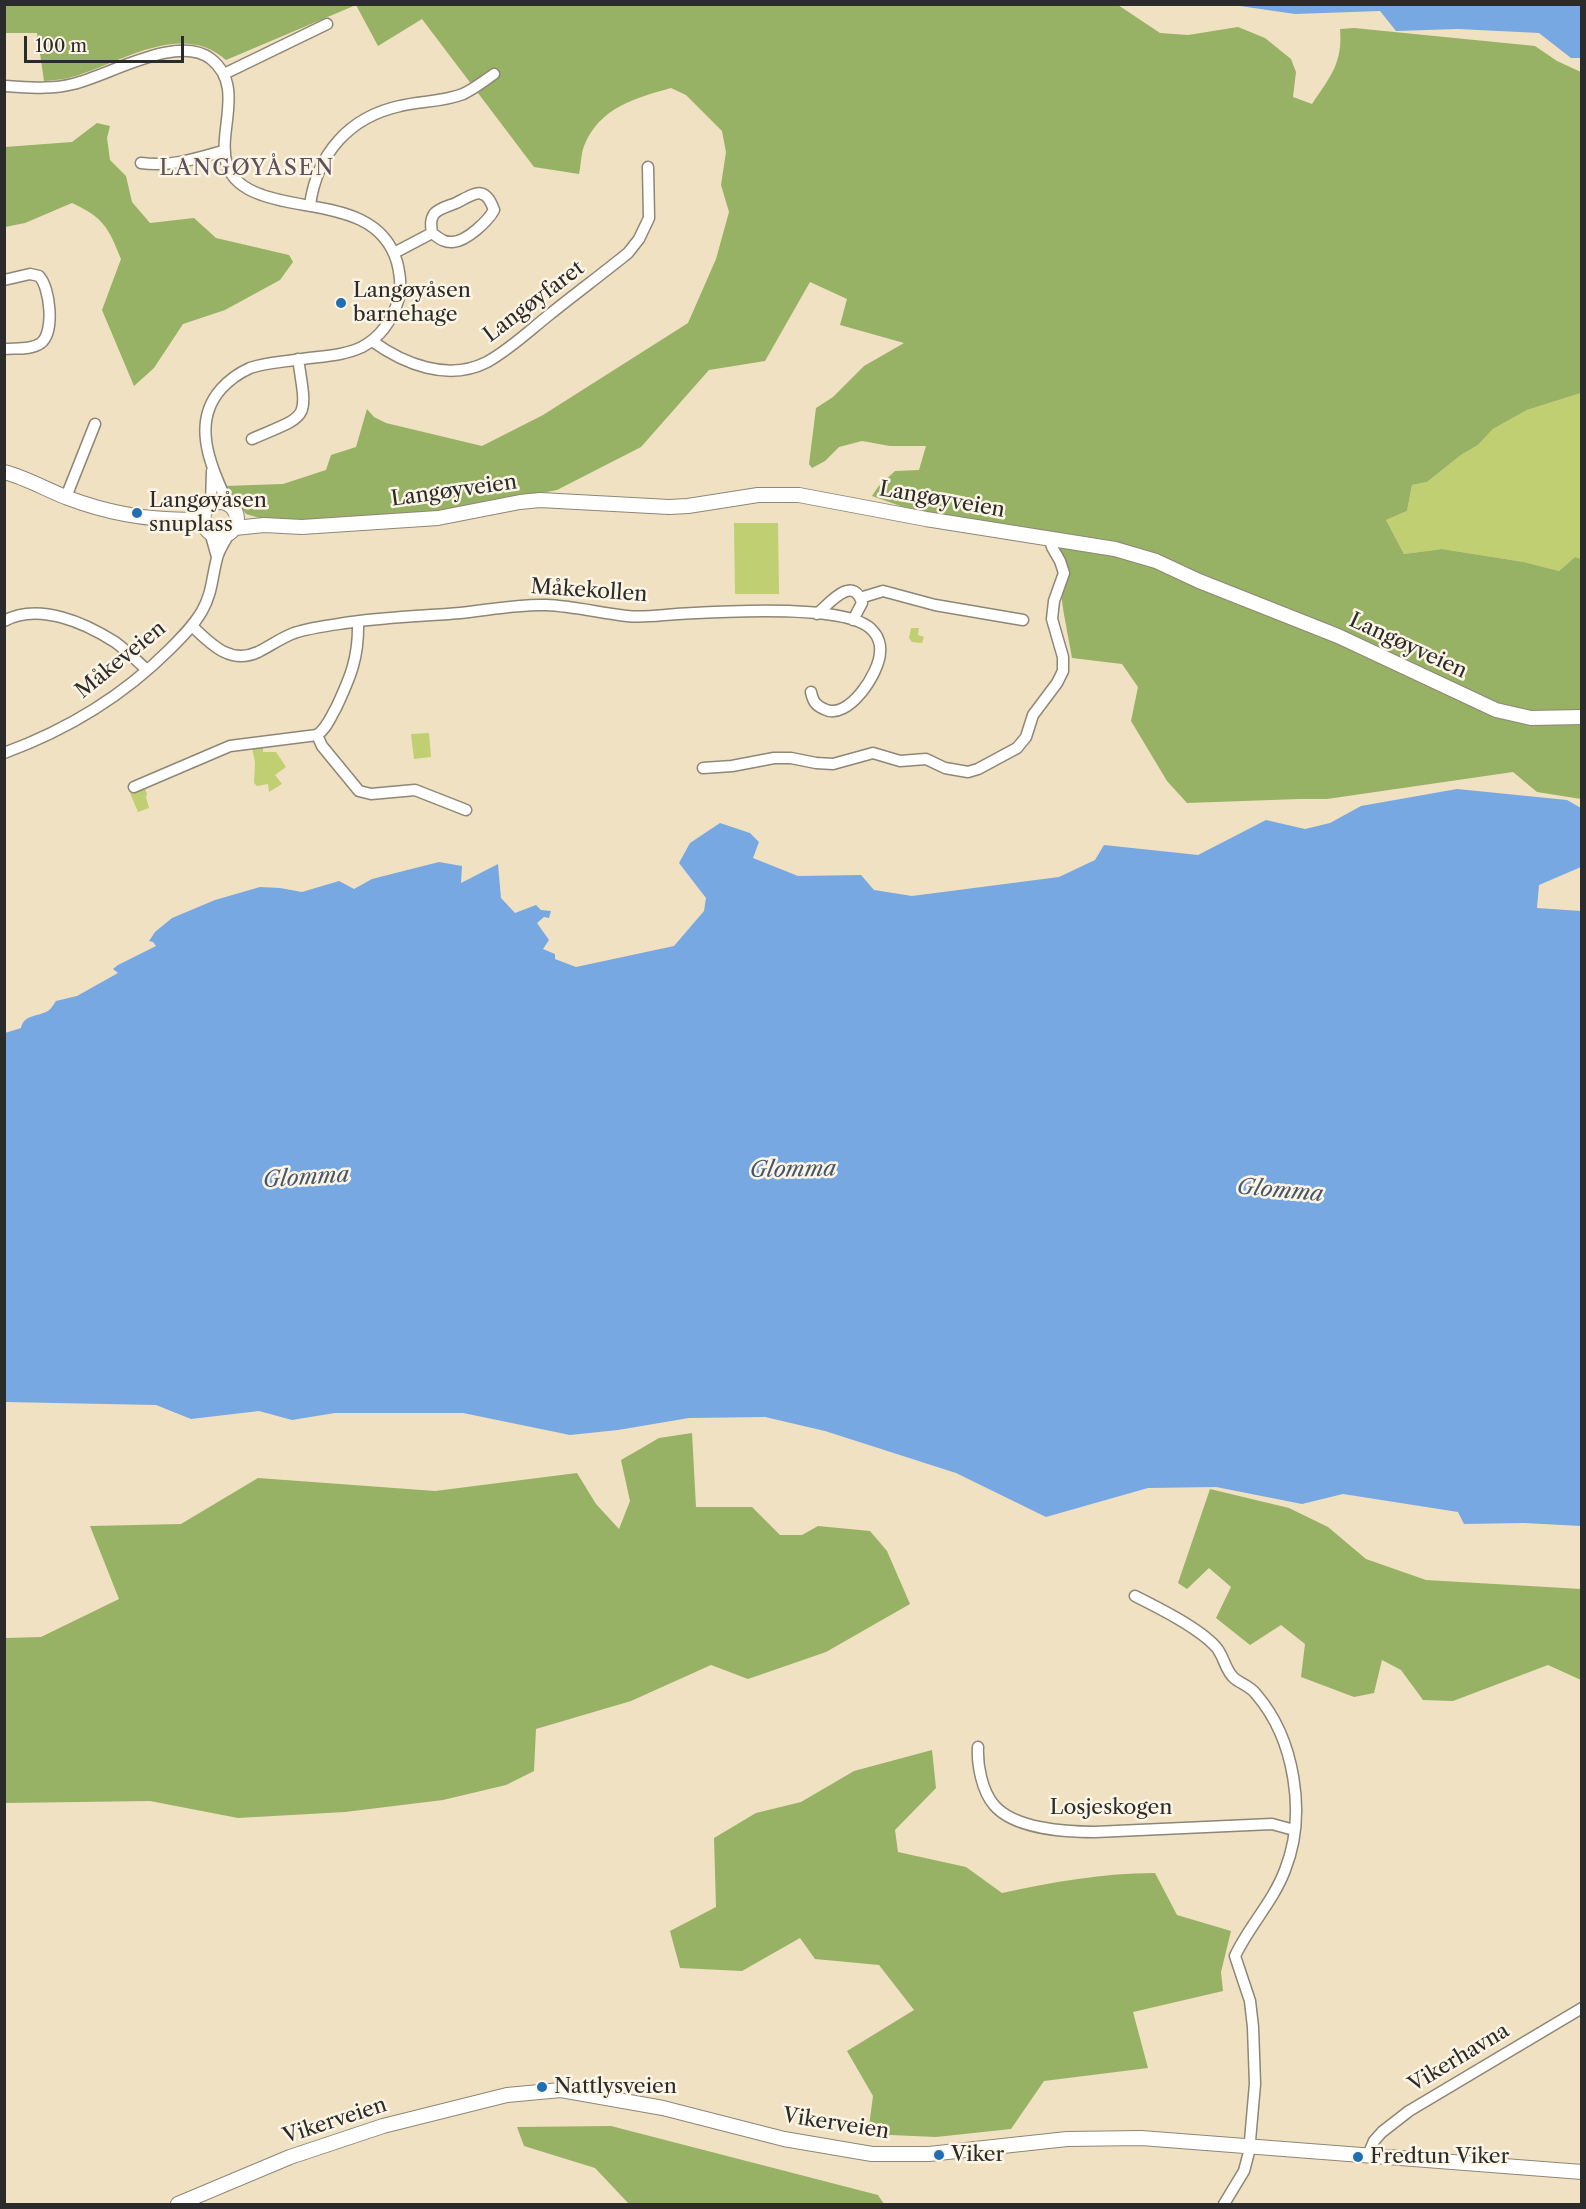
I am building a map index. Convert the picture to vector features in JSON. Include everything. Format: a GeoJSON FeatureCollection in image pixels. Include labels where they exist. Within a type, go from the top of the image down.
{"type":"FeatureCollection","features":[{"type":"Feature","properties":{"kind":"main road"},"geometry":{"type":"LineString","coordinates":[[4,472],[106,512],[177,521],[204,519]]}},
{"type":"Feature","properties":{"kind":"main road","name":"Langøyveien"},"geometry":{"type":"LineString","coordinates":[[232,531],[264,525],[302,527],[438,518],[540,500],[669,507],[738,497],[799,495],[1050,540],[1115,549],[1155,561],[1199,581],[1338,636],[1496,710],[1531,718],[1581,717]]}},
{"type":"Feature","properties":{"kind":"main road"},"geometry":{"type":"LineString","coordinates":[[222,502],[231,507],[237,516],[232,531],[219,536],[206,529],[204,519],[211,505],[222,502]]}},
{"type":"Feature","properties":{"kind":"main road","name":"Langøyveien"},"geometry":{"type":"LineString","coordinates":[[231,507],[264,525]]}},
{"type":"Feature","properties":{"kind":"main road","name":"Vikerveien"},"geometry":{"type":"LineString","coordinates":[[178,2205],[290,2157],[383,2126],[507,2095],[561,2090],[663,2108],[784,2139],[872,2154],[928,2154],[1103,2137],[1581,2172]]}},
{"type":"Feature","properties":{"kind":"street"},"geometry":{"type":"LineString","coordinates":[[224,74],[327,24]]}},
{"type":"Feature","properties":{"kind":"street"},"geometry":{"type":"LineString","coordinates":[[4,86],[45,88],[73,84],[167,52],[182,50],[209,57],[224,74],[230,97],[223,151],[231,171],[243,185],[268,197],[348,214],[367,223],[383,236],[394,254],[401,279],[399,297],[390,320],[372,341],[344,353],[250,368],[229,381],[216,394],[207,412],[204,429],[212,468],[211,505]]}},
{"type":"Feature","properties":{"kind":"street"},"geometry":{"type":"LineString","coordinates":[[310,205],[313,184],[331,150],[346,132],[362,120],[393,108],[438,101],[463,94],[494,74]]}},
{"type":"Feature","properties":{"kind":"street"},"geometry":{"type":"LineString","coordinates":[[141,163],[155,165],[181,163],[223,151]]}},
{"type":"Feature","properties":{"kind":"street","name":"Langøyfaret"},"geometry":{"type":"LineString","coordinates":[[372,341],[399,358],[438,370],[471,368],[497,356],[628,253],[639,239],[649,218],[648,167]]}},
{"type":"Feature","properties":{"kind":"street"},"geometry":{"type":"LineString","coordinates":[[479,192],[485,194],[491,201],[494,210],[488,220],[463,238],[454,242],[441,241],[432,233],[430,225],[432,216],[439,210],[479,192]]}},
{"type":"Feature","properties":{"kind":"street"},"geometry":{"type":"LineString","coordinates":[[394,254],[432,233]]}},
{"type":"Feature","properties":{"kind":"street"},"geometry":{"type":"LineString","coordinates":[[4,280],[30,274],[39,276],[45,285],[49,332],[40,344],[25,348],[4,349]]}},
{"type":"Feature","properties":{"kind":"street"},"geometry":{"type":"LineString","coordinates":[[252,439],[293,421],[302,414],[304,402],[298,359]]}},
{"type":"Feature","properties":{"kind":"street"},"geometry":{"type":"LineString","coordinates":[[66,497],[95,424]]}},
{"type":"Feature","properties":{"kind":"street"},"geometry":{"type":"LineString","coordinates":[[212,468],[231,507]]}},
{"type":"Feature","properties":{"kind":"street","name":"Måkeveien"},"geometry":{"type":"LineString","coordinates":[[4,753],[39,740],[81,718],[147,670],[192,626],[209,599],[217,557],[232,531]]}},
{"type":"Feature","properties":{"kind":"street","name":"Måkeveien"},"geometry":{"type":"LineString","coordinates":[[210,532],[217,557]]}},
{"type":"Feature","properties":{"kind":"street"},"geometry":{"type":"LineString","coordinates":[[703,768],[732,766],[774,758],[833,764],[873,753],[900,761],[926,759],[945,768],[968,772],[1017,748],[1026,737],[1033,715],[1057,683],[1063,671],[1063,657],[1052,619],[1054,601],[1064,573],[1050,540]]}},
{"type":"Feature","properties":{"kind":"street"},"geometry":{"type":"LineString","coordinates":[[818,614],[843,592],[852,591],[862,603],[853,620]]}},
{"type":"Feature","properties":{"kind":"street"},"geometry":{"type":"LineString","coordinates":[[860,598],[883,591],[935,605],[1023,620]]}},
{"type":"Feature","properties":{"kind":"street","name":"Måkekollen"},"geometry":{"type":"LineString","coordinates":[[192,626],[227,655],[241,657],[259,651],[293,633],[309,629],[358,621],[547,605],[630,616],[759,610],[818,614],[853,620],[873,630],[880,644],[880,657],[872,674],[852,704],[839,711],[828,711],[822,709],[813,700],[811,692]]}},
{"type":"Feature","properties":{"kind":"street"},"geometry":{"type":"LineString","coordinates":[[4,621],[23,614],[39,614],[90,628],[117,644],[147,670]]}},
{"type":"Feature","properties":{"kind":"street"},"geometry":{"type":"LineString","coordinates":[[134,788],[230,746],[317,735],[325,729],[352,676],[357,648],[358,621]]}},
{"type":"Feature","properties":{"kind":"street"},"geometry":{"type":"LineString","coordinates":[[317,735],[322,746],[359,791],[371,794],[415,790],[466,810]]}},
{"type":"Feature","properties":{"kind":"street"},"geometry":{"type":"LineString","coordinates":[[1136,1596],[1204,1635],[1219,1649],[1235,1678],[1256,1693],[1268,1710],[1285,1743],[1295,1798],[1294,1830],[1285,1871],[1270,1901],[1243,1939],[1235,1956],[1241,1981],[1250,2001],[1255,2084],[1250,2146],[1245,2171],[1224,2205]]}},
{"type":"Feature","properties":{"kind":"street","name":"Losjeskogen"},"geometry":{"type":"LineString","coordinates":[[978,1747],[978,1764],[992,1804],[1010,1816],[1041,1828],[1076,1832],[1272,1824],[1294,1830]]}},
{"type":"Feature","properties":{"kind":"street","name":"Vikerhavna"},"geometry":{"type":"LineString","coordinates":[[1368,2155],[1374,2141],[1382,2132],[1409,2111],[1581,2008]]}},
{"type":"Feature","properties":{"kind":"green space"},"geometry":{"type":"Polygon","coordinates":[[[4,5],[356,5],[226,60],[209,49],[190,44],[171,44],[150,48],[72,77],[44,81],[37,33],[5,33],[4,5]]]}},
{"type":"Feature","properties":{"kind":"green space"},"geometry":{"type":"Polygon","coordinates":[[[356,5],[1118,5],[1160,33],[1188,35],[1238,27],[1265,38],[1291,59],[1296,72],[1293,97],[1312,104],[1330,77],[1337,61],[1340,29],[1354,28],[1535,46],[1557,61],[1581,72],[1581,393],[1527,410],[1493,429],[1478,445],[1461,455],[1427,482],[1412,485],[1407,511],[1386,520],[1404,554],[1442,549],[1524,562],[1559,571],[1575,557],[1581,559],[1581,799],[1537,792],[1513,772],[1327,799],[1187,803],[1167,781],[1131,721],[1138,687],[1122,664],[1072,658],[1058,564],[1041,532],[909,509],[872,496],[895,471],[919,470],[926,446],[890,446],[862,441],[839,447],[825,461],[812,468],[809,464],[816,408],[833,397],[864,366],[904,343],[840,325],[847,299],[810,282],[765,361],[709,370],[641,447],[557,490],[419,518],[277,523],[246,514],[224,486],[283,484],[326,470],[331,455],[356,447],[367,409],[374,417],[386,423],[482,446],[543,415],[688,323],[716,259],[729,212],[721,185],[726,152],[722,131],[686,95],[671,88],[620,106],[609,114],[599,122],[584,146],[579,174],[534,167],[422,19],[378,46],[356,5]]]}},
{"type":"Feature","properties":{"kind":"green space"},"geometry":{"type":"Polygon","coordinates":[[[97,123],[110,126],[107,138],[110,160],[126,176],[132,202],[150,223],[194,218],[216,238],[289,255],[293,262],[280,280],[225,310],[183,324],[154,368],[134,386],[102,310],[121,259],[104,225],[72,203],[25,223],[5,227],[5,147],[72,142],[97,123]]]}},
{"type":"Feature","properties":{"kind":"green space"},"geometry":{"type":"Polygon","coordinates":[[[1581,393],[1581,559],[1575,557],[1559,571],[1524,562],[1442,549],[1404,554],[1386,520],[1407,511],[1412,485],[1427,482],[1461,455],[1478,445],[1493,429],[1527,410],[1581,393]]]}},
{"type":"Feature","properties":{"kind":"green space"},"geometry":{"type":"Polygon","coordinates":[[[734,523],[778,523],[779,594],[735,594],[734,523]]]}},
{"type":"Feature","properties":{"kind":"green space"},"geometry":{"type":"Polygon","coordinates":[[[911,628],[919,628],[918,635],[924,637],[922,643],[912,642],[909,638],[911,628]]]}},
{"type":"Feature","properties":{"kind":"green space"},"geometry":{"type":"Polygon","coordinates":[[[429,733],[431,757],[414,759],[411,734],[429,733]]]}},
{"type":"Feature","properties":{"kind":"green space"},"geometry":{"type":"Polygon","coordinates":[[[252,748],[263,748],[263,752],[276,752],[286,767],[275,775],[282,784],[269,792],[268,784],[257,786],[254,783],[255,762],[252,748]]]}},
{"type":"Feature","properties":{"kind":"green space"},"geometry":{"type":"Polygon","coordinates":[[[145,789],[147,794],[149,808],[138,812],[130,793],[145,789]]]}},
{"type":"Feature","properties":{"kind":"green space"},"geometry":{"type":"Polygon","coordinates":[[[692,1433],[696,1507],[752,1507],[780,1535],[802,1535],[818,1526],[870,1531],[887,1551],[910,1604],[826,1652],[748,1679],[711,1665],[631,1701],[536,1729],[534,1771],[506,1785],[443,1800],[345,1812],[238,1818],[150,1801],[5,1803],[5,1638],[41,1637],[119,1599],[90,1526],[181,1524],[258,1478],[435,1491],[577,1473],[596,1504],[619,1529],[630,1501],[621,1460],[659,1438],[692,1433]]]}},
{"type":"Feature","properties":{"kind":"green space"},"geometry":{"type":"Polygon","coordinates":[[[1210,1489],[1289,1508],[1328,1527],[1366,1559],[1426,1580],[1581,1589],[1581,1680],[1548,1665],[1453,1701],[1423,1700],[1401,1670],[1382,1660],[1374,1693],[1354,1697],[1301,1677],[1305,1644],[1281,1625],[1250,1645],[1216,1618],[1231,1587],[1209,1568],[1187,1589],[1178,1583],[1210,1489]]]}},
{"type":"Feature","properties":{"kind":"green space"},"geometry":{"type":"Polygon","coordinates":[[[932,1750],[936,1788],[895,1830],[898,1852],[966,1867],[1002,1893],[1078,1879],[1155,1873],[1177,1915],[1231,1931],[1221,1972],[1223,1991],[1133,2012],[1148,2068],[1044,2081],[1011,2129],[936,2137],[868,2134],[873,2096],[847,2051],[914,2010],[879,1965],[815,1959],[800,1938],[742,1971],[680,1968],[670,1931],[716,1907],[714,1838],[756,1813],[801,1802],[854,1771],[932,1750]]]}},
{"type":"Feature","properties":{"kind":"green space"},"geometry":{"type":"Polygon","coordinates":[[[611,2126],[878,2195],[884,2204],[629,2204],[595,2168],[524,2146],[517,2127],[611,2126]]]}},
{"type":"Feature","properties":{"kind":"water"},"geometry":{"type":"Polygon","coordinates":[[[1233,5],[1581,5],[1581,58],[1571,58],[1539,33],[1458,29],[1396,31],[1380,11],[1295,14],[1233,5]]]}},
{"type":"Feature","properties":{"kind":"water","name":"Glomma"},"geometry":{"type":"Polygon","coordinates":[[[1457,789],[1567,800],[1581,808],[1581,867],[1539,885],[1537,908],[1581,911],[1581,1526],[1524,1523],[1464,1524],[1458,1512],[1343,1494],[1302,1504],[1216,1487],[1148,1488],[1046,1517],[956,1473],[825,1431],[765,1417],[689,1418],[618,1430],[570,1435],[463,1413],[335,1413],[292,1420],[259,1411],[191,1419],[156,1405],[5,1402],[5,1033],[21,1028],[27,1019],[48,1011],[56,1001],[77,996],[118,973],[113,969],[118,965],[156,946],[149,941],[155,932],[172,918],[215,900],[260,887],[302,892],[339,881],[354,889],[372,879],[439,862],[462,866],[461,883],[498,864],[501,898],[515,913],[536,905],[541,910],[551,911],[549,918],[544,917],[537,923],[549,940],[543,949],[555,954],[555,959],[576,967],[674,946],[704,911],[706,898],[679,863],[690,843],[720,823],[750,833],[759,842],[753,858],[798,876],[861,875],[874,890],[912,896],[1059,877],[1095,860],[1104,845],[1198,855],[1266,820],[1305,829],[1330,823],[1361,806],[1457,789]]]}},
{"type":"Feature","properties":{"kind":"place","name":"Langøyåsen barnehage"},"geometry":{"type":"Point","coordinates":[341,303]}},
{"type":"Feature","properties":{"kind":"place","name":"Langøyåsen snuplass"},"geometry":{"type":"Point","coordinates":[137,513]}},
{"type":"Feature","properties":{"kind":"place","name":"Nattlysveien"},"geometry":{"type":"Point","coordinates":[542,2087]}},
{"type":"Feature","properties":{"kind":"place","name":"Viker"},"geometry":{"type":"Point","coordinates":[939,2155]}},
{"type":"Feature","properties":{"kind":"place","name":"Fredtun Viker"},"geometry":{"type":"Point","coordinates":[1358,2157]}},
{"type":"Feature","properties":{"kind":"district","name":"LANGØYÅSEN"},"geometry":{"type":"Point","coordinates":[247,169]}}]}
